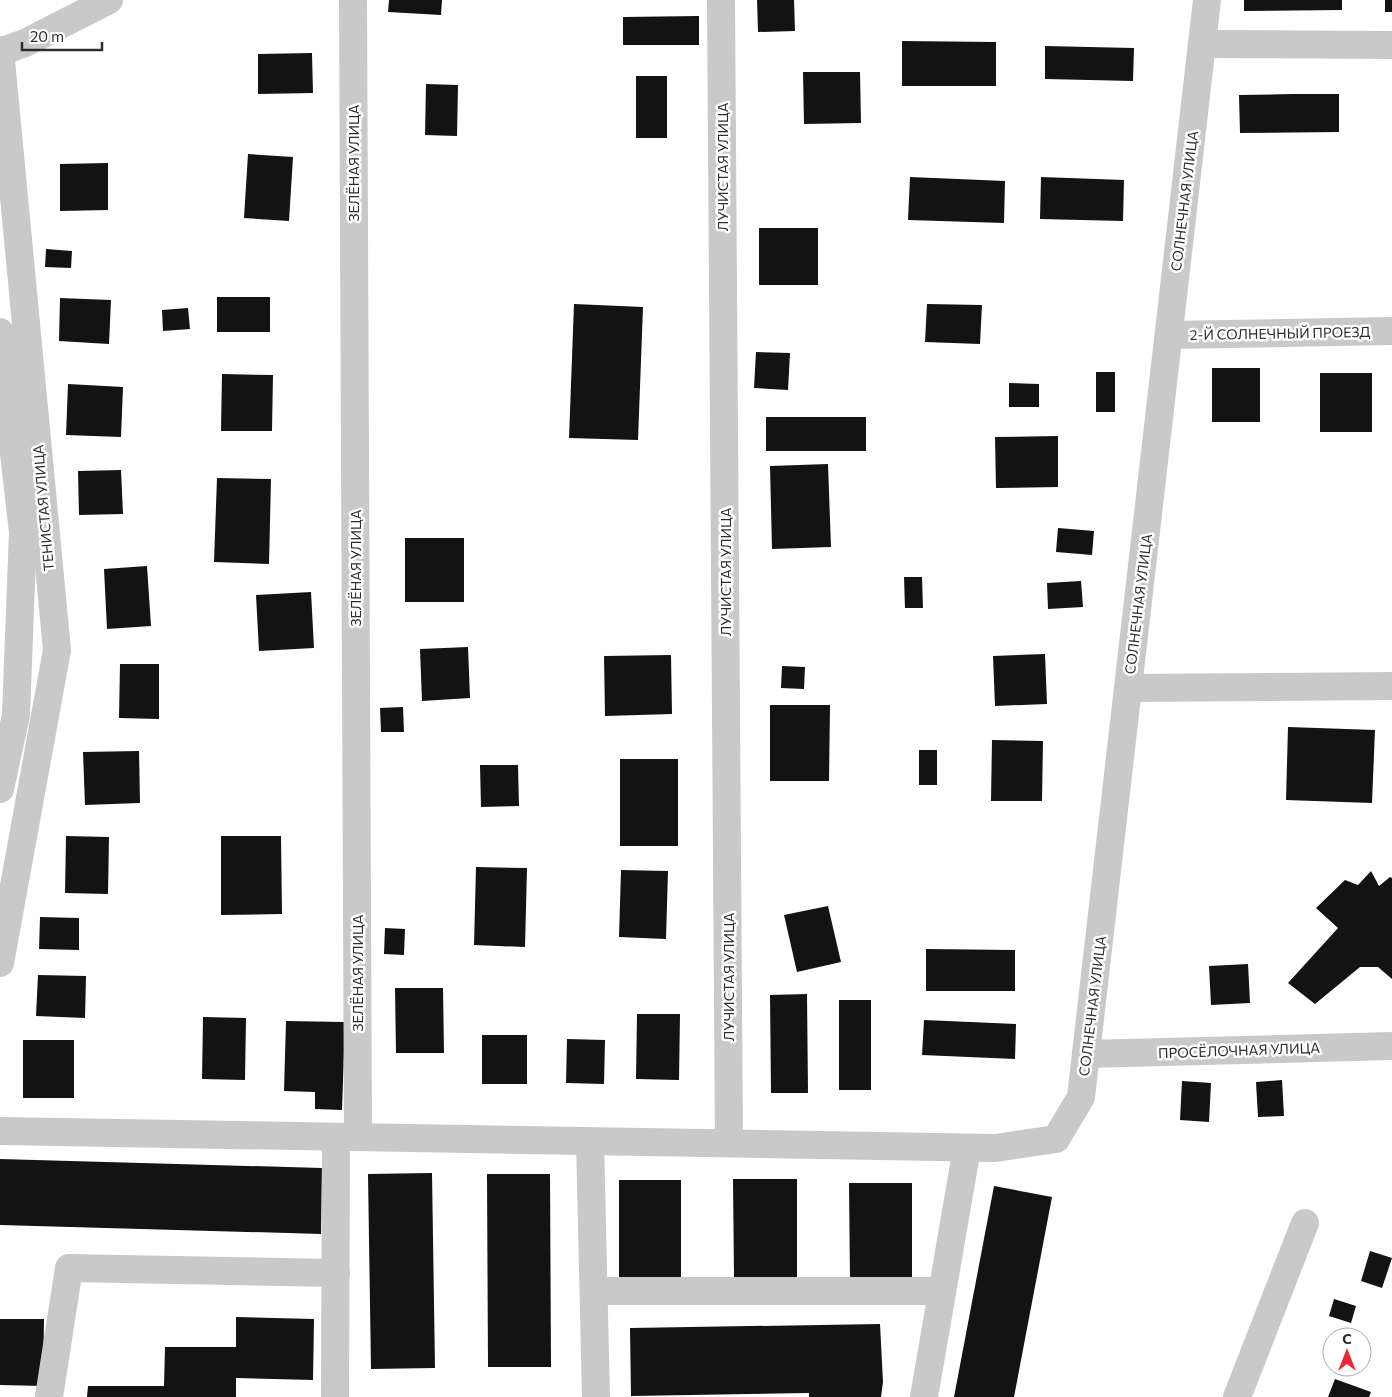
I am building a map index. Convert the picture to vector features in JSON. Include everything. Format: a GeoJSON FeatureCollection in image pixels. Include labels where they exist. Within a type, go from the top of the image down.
{"type":"FeatureCollection","features":[{"type":"Feature","properties":{"kind":"street"},"geometry":{"type":"LineString","coordinates":[[0,51],[25,43],[109,0]]}},
{"type":"Feature","properties":{"kind":"street","name":"ЗЕЛЁНАЯ УЛИЦА"},"geometry":{"type":"LineString","coordinates":[[335,1397],[336,1272],[347,1137],[353,0]]}},
{"type":"Feature","properties":{"kind":"street","name":"ЛУЧИСТАЯ УЛИЦА"},"geometry":{"type":"LineString","coordinates":[[721,0],[729,1144]]}},
{"type":"Feature","properties":{"kind":"street","name":"СОЛНЕЧНАЯ УЛИЦА"},"geometry":{"type":"LineString","coordinates":[[0,1131],[967,1148],[995,1148],[1056,1138],[1081,1097],[1207,0]]}},
{"type":"Feature","properties":{"kind":"street"},"geometry":{"type":"LineString","coordinates":[[1202,44],[1392,45]]}},
{"type":"Feature","properties":{"kind":"street","name":"ТЕНИСТАЯ УЛИЦА"},"geometry":{"type":"LineString","coordinates":[[0,51],[57,650],[0,963]]}},
{"type":"Feature","properties":{"kind":"street"},"geometry":{"type":"LineString","coordinates":[[0,332],[23,532],[16,715],[0,789]]}},
{"type":"Feature","properties":{"kind":"street","name":"2-Й СОЛНЕЧНЫЙ ПРОЕЗД"},"geometry":{"type":"LineString","coordinates":[[1169,335],[1392,332]]}},
{"type":"Feature","properties":{"kind":"street"},"geometry":{"type":"LineString","coordinates":[[1128,688],[1392,686]]}},
{"type":"Feature","properties":{"kind":"street","name":"ПРОСЁЛОЧНАЯ УЛИЦА"},"geometry":{"type":"LineString","coordinates":[[1086,1054],[1392,1046]]}},
{"type":"Feature","properties":{"kind":"street"},"geometry":{"type":"LineString","coordinates":[[590,1141],[596,1397]]}},
{"type":"Feature","properties":{"kind":"street"},"geometry":{"type":"LineString","coordinates":[[924,1397],[967,1148]]}},
{"type":"Feature","properties":{"kind":"street"},"geometry":{"type":"LineString","coordinates":[[1237,1397],[1305,1223]]}},
{"type":"Feature","properties":{"kind":"street"},"geometry":{"type":"LineString","coordinates":[[49,1397],[70,1268],[336,1272]]}},
{"type":"Feature","properties":{"kind":"street"},"geometry":{"type":"LineString","coordinates":[[594,1291],[942,1291]]}},
{"type":"Feature","properties":{"kind":"building"},"geometry":{"type":"Polygon","coordinates":[[[389,0],[442,0],[441,15],[388,12],[389,0]]]}},
{"type":"Feature","properties":{"kind":"building"},"geometry":{"type":"Polygon","coordinates":[[[757,0],[794,0],[795,31],[758,32],[757,0]]]}},
{"type":"Feature","properties":{"kind":"building"},"geometry":{"type":"Polygon","coordinates":[[[1244,0],[1342,0],[1342,10],[1244,11],[1244,0]]]}},
{"type":"Feature","properties":{"kind":"building"},"geometry":{"type":"Polygon","coordinates":[[[1385,0],[1392,0],[1392,12],[1385,12],[1385,0]]]}},
{"type":"Feature","properties":{"kind":"building"},"geometry":{"type":"Polygon","coordinates":[[[699,16],[699,45],[623,45],[623,17],[699,16]]]}},
{"type":"Feature","properties":{"kind":"building"},"geometry":{"type":"Polygon","coordinates":[[[902,41],[996,42],[996,86],[902,86],[902,41]]]}},
{"type":"Feature","properties":{"kind":"building"},"geometry":{"type":"Polygon","coordinates":[[[1045,46],[1134,48],[1133,81],[1045,79],[1045,46]]]}},
{"type":"Feature","properties":{"kind":"building"},"geometry":{"type":"Polygon","coordinates":[[[312,53],[313,93],[258,94],[258,54],[312,53]]]}},
{"type":"Feature","properties":{"kind":"building"},"geometry":{"type":"Polygon","coordinates":[[[803,72],[860,72],[861,123],[804,124],[803,72]]]}},
{"type":"Feature","properties":{"kind":"building"},"geometry":{"type":"Polygon","coordinates":[[[636,76],[667,76],[667,138],[636,138],[636,76]]]}},
{"type":"Feature","properties":{"kind":"building"},"geometry":{"type":"Polygon","coordinates":[[[426,84],[458,85],[457,136],[425,135],[426,84]]]}},
{"type":"Feature","properties":{"kind":"building"},"geometry":{"type":"Polygon","coordinates":[[[1339,94],[1339,132],[1240,133],[1239,95],[1339,94]]]}},
{"type":"Feature","properties":{"kind":"building"},"geometry":{"type":"Polygon","coordinates":[[[248,154],[293,157],[289,221],[244,218],[248,154]]]}},
{"type":"Feature","properties":{"kind":"building"},"geometry":{"type":"Polygon","coordinates":[[[108,163],[108,210],[60,211],[60,164],[108,163]]]}},
{"type":"Feature","properties":{"kind":"building"},"geometry":{"type":"Polygon","coordinates":[[[910,177],[1005,181],[1004,223],[908,220],[910,177]]]}},
{"type":"Feature","properties":{"kind":"building"},"geometry":{"type":"Polygon","coordinates":[[[1041,177],[1124,180],[1123,221],[1040,219],[1041,177]]]}},
{"type":"Feature","properties":{"kind":"building"},"geometry":{"type":"Polygon","coordinates":[[[759,228],[818,228],[818,285],[759,285],[759,228]]]}},
{"type":"Feature","properties":{"kind":"building"},"geometry":{"type":"Polygon","coordinates":[[[46,249],[72,251],[71,268],[45,267],[46,249]]]}},
{"type":"Feature","properties":{"kind":"building"},"geometry":{"type":"Polygon","coordinates":[[[217,297],[270,297],[270,332],[217,332],[217,297]]]}},
{"type":"Feature","properties":{"kind":"building"},"geometry":{"type":"Polygon","coordinates":[[[60,298],[111,300],[109,344],[59,341],[60,298]]]}},
{"type":"Feature","properties":{"kind":"building"},"geometry":{"type":"Polygon","coordinates":[[[574,304],[643,307],[638,440],[569,438],[574,304]]]}},
{"type":"Feature","properties":{"kind":"building"},"geometry":{"type":"Polygon","coordinates":[[[927,304],[982,305],[980,344],[925,342],[927,304]]]}},
{"type":"Feature","properties":{"kind":"building"},"geometry":{"type":"Polygon","coordinates":[[[188,308],[190,329],[163,331],[162,310],[188,308]]]}},
{"type":"Feature","properties":{"kind":"building"},"geometry":{"type":"Polygon","coordinates":[[[756,352],[790,353],[788,390],[754,388],[756,352]]]}},
{"type":"Feature","properties":{"kind":"building"},"geometry":{"type":"Polygon","coordinates":[[[1212,368],[1260,368],[1260,422],[1212,422],[1212,368]]]}},
{"type":"Feature","properties":{"kind":"building"},"geometry":{"type":"Polygon","coordinates":[[[1096,372],[1115,372],[1115,412],[1096,412],[1096,372]]]}},
{"type":"Feature","properties":{"kind":"building"},"geometry":{"type":"Polygon","coordinates":[[[1320,373],[1372,373],[1372,432],[1320,432],[1320,373]]]}},
{"type":"Feature","properties":{"kind":"building"},"geometry":{"type":"Polygon","coordinates":[[[222,374],[273,375],[272,431],[221,431],[222,374]]]}},
{"type":"Feature","properties":{"kind":"building"},"geometry":{"type":"Polygon","coordinates":[[[1009,383],[1039,384],[1039,407],[1009,407],[1009,383]]]}},
{"type":"Feature","properties":{"kind":"building"},"geometry":{"type":"Polygon","coordinates":[[[68,384],[123,387],[121,437],[66,435],[68,384]]]}},
{"type":"Feature","properties":{"kind":"building"},"geometry":{"type":"Polygon","coordinates":[[[766,417],[866,417],[866,451],[766,451],[766,417]]]}},
{"type":"Feature","properties":{"kind":"building"},"geometry":{"type":"Polygon","coordinates":[[[1058,436],[1058,487],[996,488],[995,437],[1058,436]]]}},
{"type":"Feature","properties":{"kind":"building"},"geometry":{"type":"Polygon","coordinates":[[[828,464],[831,547],[772,549],[770,466],[828,464]]]}},
{"type":"Feature","properties":{"kind":"building"},"geometry":{"type":"Polygon","coordinates":[[[121,470],[123,514],[79,515],[78,471],[121,470]]]}},
{"type":"Feature","properties":{"kind":"building"},"geometry":{"type":"Polygon","coordinates":[[[217,478],[271,479],[269,564],[214,562],[217,478]]]}},
{"type":"Feature","properties":{"kind":"building"},"geometry":{"type":"Polygon","coordinates":[[[1058,528],[1094,531],[1092,555],[1056,552],[1058,528]]]}},
{"type":"Feature","properties":{"kind":"building"},"geometry":{"type":"Polygon","coordinates":[[[405,538],[464,538],[464,602],[405,602],[405,538]]]}},
{"type":"Feature","properties":{"kind":"building"},"geometry":{"type":"Polygon","coordinates":[[[147,566],[151,626],[107,629],[104,569],[147,566]]]}},
{"type":"Feature","properties":{"kind":"building"},"geometry":{"type":"Polygon","coordinates":[[[904,577],[922,577],[923,608],[905,608],[904,577]]]}},
{"type":"Feature","properties":{"kind":"building"},"geometry":{"type":"Polygon","coordinates":[[[1081,581],[1083,607],[1048,609],[1047,583],[1081,581]]]}},
{"type":"Feature","properties":{"kind":"building"},"geometry":{"type":"Polygon","coordinates":[[[311,592],[314,648],[259,651],[256,595],[311,592]]]}},
{"type":"Feature","properties":{"kind":"building"},"geometry":{"type":"Polygon","coordinates":[[[468,647],[470,698],[422,701],[420,649],[468,647]]]}},
{"type":"Feature","properties":{"kind":"building"},"geometry":{"type":"Polygon","coordinates":[[[1045,654],[1047,704],[995,706],[993,656],[1045,654]]]}},
{"type":"Feature","properties":{"kind":"building"},"geometry":{"type":"Polygon","coordinates":[[[671,655],[672,714],[605,716],[604,656],[671,655]]]}},
{"type":"Feature","properties":{"kind":"building"},"geometry":{"type":"Polygon","coordinates":[[[120,664],[159,664],[159,719],[119,718],[120,664]]]}},
{"type":"Feature","properties":{"kind":"building"},"geometry":{"type":"Polygon","coordinates":[[[782,666],[805,667],[804,689],[781,688],[782,666]]]}},
{"type":"Feature","properties":{"kind":"building"},"geometry":{"type":"Polygon","coordinates":[[[770,705],[830,705],[829,781],[770,781],[770,705]]]}},
{"type":"Feature","properties":{"kind":"building"},"geometry":{"type":"Polygon","coordinates":[[[403,707],[404,732],[381,732],[380,708],[403,707]]]}},
{"type":"Feature","properties":{"kind":"building"},"geometry":{"type":"Polygon","coordinates":[[[1288,727],[1375,730],[1372,803],[1286,800],[1288,727]]]}},
{"type":"Feature","properties":{"kind":"building"},"geometry":{"type":"Polygon","coordinates":[[[992,740],[1043,741],[1042,801],[991,801],[992,740]]]}},
{"type":"Feature","properties":{"kind":"building"},"geometry":{"type":"Polygon","coordinates":[[[919,750],[937,750],[937,785],[919,785],[919,750]]]}},
{"type":"Feature","properties":{"kind":"building"},"geometry":{"type":"Polygon","coordinates":[[[139,751],[140,803],[85,805],[83,752],[139,751]]]}},
{"type":"Feature","properties":{"kind":"building"},"geometry":{"type":"Polygon","coordinates":[[[620,759],[678,759],[678,846],[620,846],[620,759]]]}},
{"type":"Feature","properties":{"kind":"building"},"geometry":{"type":"Polygon","coordinates":[[[480,765],[518,765],[519,806],[481,807],[480,765]]]}},
{"type":"Feature","properties":{"kind":"building"},"geometry":{"type":"Polygon","coordinates":[[[66,836],[109,837],[108,894],[65,893],[66,836]]]}},
{"type":"Feature","properties":{"kind":"building"},"geometry":{"type":"Polygon","coordinates":[[[221,836],[281,836],[282,914],[221,915],[221,836]]]}},
{"type":"Feature","properties":{"kind":"building"},"geometry":{"type":"Polygon","coordinates":[[[476,867],[527,868],[525,947],[474,945],[476,867]]]}},
{"type":"Feature","properties":{"kind":"building"},"geometry":{"type":"Polygon","coordinates":[[[621,870],[668,871],[666,939],[619,937],[621,870]]]}},
{"type":"Feature","properties":{"kind":"building"},"geometry":{"type":"Polygon","coordinates":[[[1371,871],[1379,886],[1390,877],[1392,878],[1392,979],[1378,967],[1360,967],[1315,1004],[1288,983],[1338,928],[1316,908],[1345,880],[1358,885],[1371,871]]]}},
{"type":"Feature","properties":{"kind":"building"},"geometry":{"type":"Polygon","coordinates":[[[828,906],[841,962],[797,972],[784,915],[828,906]]]}},
{"type":"Feature","properties":{"kind":"building"},"geometry":{"type":"Polygon","coordinates":[[[40,917],[79,918],[79,950],[39,949],[40,917]]]}},
{"type":"Feature","properties":{"kind":"building"},"geometry":{"type":"Polygon","coordinates":[[[385,928],[405,929],[404,955],[384,954],[385,928]]]}},
{"type":"Feature","properties":{"kind":"building"},"geometry":{"type":"Polygon","coordinates":[[[926,949],[1015,950],[1015,991],[926,991],[926,949]]]}},
{"type":"Feature","properties":{"kind":"building"},"geometry":{"type":"Polygon","coordinates":[[[1248,964],[1250,1003],[1211,1005],[1209,966],[1248,964]]]}},
{"type":"Feature","properties":{"kind":"building"},"geometry":{"type":"Polygon","coordinates":[[[38,975],[86,976],[85,1018],[36,1016],[38,975]]]}},
{"type":"Feature","properties":{"kind":"building"},"geometry":{"type":"Polygon","coordinates":[[[395,988],[443,988],[444,1053],[396,1053],[395,988]]]}},
{"type":"Feature","properties":{"kind":"building"},"geometry":{"type":"Polygon","coordinates":[[[807,994],[808,1093],[771,1093],[770,995],[807,994]]]}},
{"type":"Feature","properties":{"kind":"building"},"geometry":{"type":"Polygon","coordinates":[[[839,1000],[871,1000],[871,1090],[839,1090],[839,1000]]]}},
{"type":"Feature","properties":{"kind":"building"},"geometry":{"type":"Polygon","coordinates":[[[637,1014],[680,1014],[679,1080],[636,1079],[637,1014]]]}},
{"type":"Feature","properties":{"kind":"building"},"geometry":{"type":"Polygon","coordinates":[[[203,1017],[246,1018],[245,1080],[202,1079],[203,1017]]]}},
{"type":"Feature","properties":{"kind":"building"},"geometry":{"type":"Polygon","coordinates":[[[924,1020],[1016,1024],[1015,1059],[922,1055],[924,1020]]]}},
{"type":"Feature","properties":{"kind":"building"},"geometry":{"type":"Polygon","coordinates":[[[286,1021],[345,1022],[342,1110],[315,1109],[315,1092],[284,1091],[286,1021]]]}},
{"type":"Feature","properties":{"kind":"building"},"geometry":{"type":"Polygon","coordinates":[[[482,1035],[527,1035],[527,1084],[482,1084],[482,1035]]]}},
{"type":"Feature","properties":{"kind":"building"},"geometry":{"type":"Polygon","coordinates":[[[567,1039],[605,1040],[604,1084],[566,1083],[567,1039]]]}},
{"type":"Feature","properties":{"kind":"building"},"geometry":{"type":"Polygon","coordinates":[[[23,1040],[74,1040],[74,1098],[23,1098],[23,1040]]]}},
{"type":"Feature","properties":{"kind":"building"},"geometry":{"type":"Polygon","coordinates":[[[1282,1080],[1284,1116],[1258,1117],[1256,1082],[1282,1080]]]}},
{"type":"Feature","properties":{"kind":"building"},"geometry":{"type":"Polygon","coordinates":[[[1182,1081],[1211,1083],[1209,1122],[1180,1120],[1182,1081]]]}},
{"type":"Feature","properties":{"kind":"building"},"geometry":{"type":"Polygon","coordinates":[[[0,1159],[322,1168],[321,1234],[0,1225],[0,1159]]]}},
{"type":"Feature","properties":{"kind":"building"},"geometry":{"type":"Polygon","coordinates":[[[432,1173],[435,1368],[371,1369],[368,1174],[432,1173]]]}},
{"type":"Feature","properties":{"kind":"building"},"geometry":{"type":"Polygon","coordinates":[[[487,1174],[550,1174],[551,1367],[488,1367],[487,1174]]]}},
{"type":"Feature","properties":{"kind":"building"},"geometry":{"type":"Polygon","coordinates":[[[733,1179],[797,1179],[797,1277],[734,1277],[733,1179]]]}},
{"type":"Feature","properties":{"kind":"building"},"geometry":{"type":"Polygon","coordinates":[[[619,1180],[681,1180],[681,1278],[619,1279],[619,1180]]]}},
{"type":"Feature","properties":{"kind":"building"},"geometry":{"type":"Polygon","coordinates":[[[849,1183],[912,1183],[912,1280],[850,1281],[849,1183]]]}},
{"type":"Feature","properties":{"kind":"building"},"geometry":{"type":"Polygon","coordinates":[[[994,1186],[1052,1197],[1014,1397],[954,1397],[994,1186]]]}},
{"type":"Feature","properties":{"kind":"building"},"geometry":{"type":"Polygon","coordinates":[[[1370,1251],[1392,1258],[1382,1288],[1361,1281],[1370,1251]]]}},
{"type":"Feature","properties":{"kind":"building"},"geometry":{"type":"Polygon","coordinates":[[[1334,1299],[1356,1306],[1351,1323],[1329,1316],[1334,1299]]]}},
{"type":"Feature","properties":{"kind":"building"},"geometry":{"type":"Polygon","coordinates":[[[236,1317],[314,1319],[313,1380],[236,1378],[236,1397],[87,1397],[88,1386],[164,1386],[165,1347],[236,1347],[236,1317]]]}},
{"type":"Feature","properties":{"kind":"building"},"geometry":{"type":"Polygon","coordinates":[[[0,1319],[44,1319],[43,1386],[0,1385],[0,1319]]]}},
{"type":"Feature","properties":{"kind":"building"},"geometry":{"type":"Polygon","coordinates":[[[880,1324],[883,1382],[881,1397],[809,1397],[809,1393],[631,1396],[630,1328],[880,1324]]]}},
{"type":"Feature","properties":{"kind":"building"},"geometry":{"type":"Polygon","coordinates":[[[1335,1379],[1371,1392],[1369,1397],[1328,1397],[1335,1379]]]}}]}
